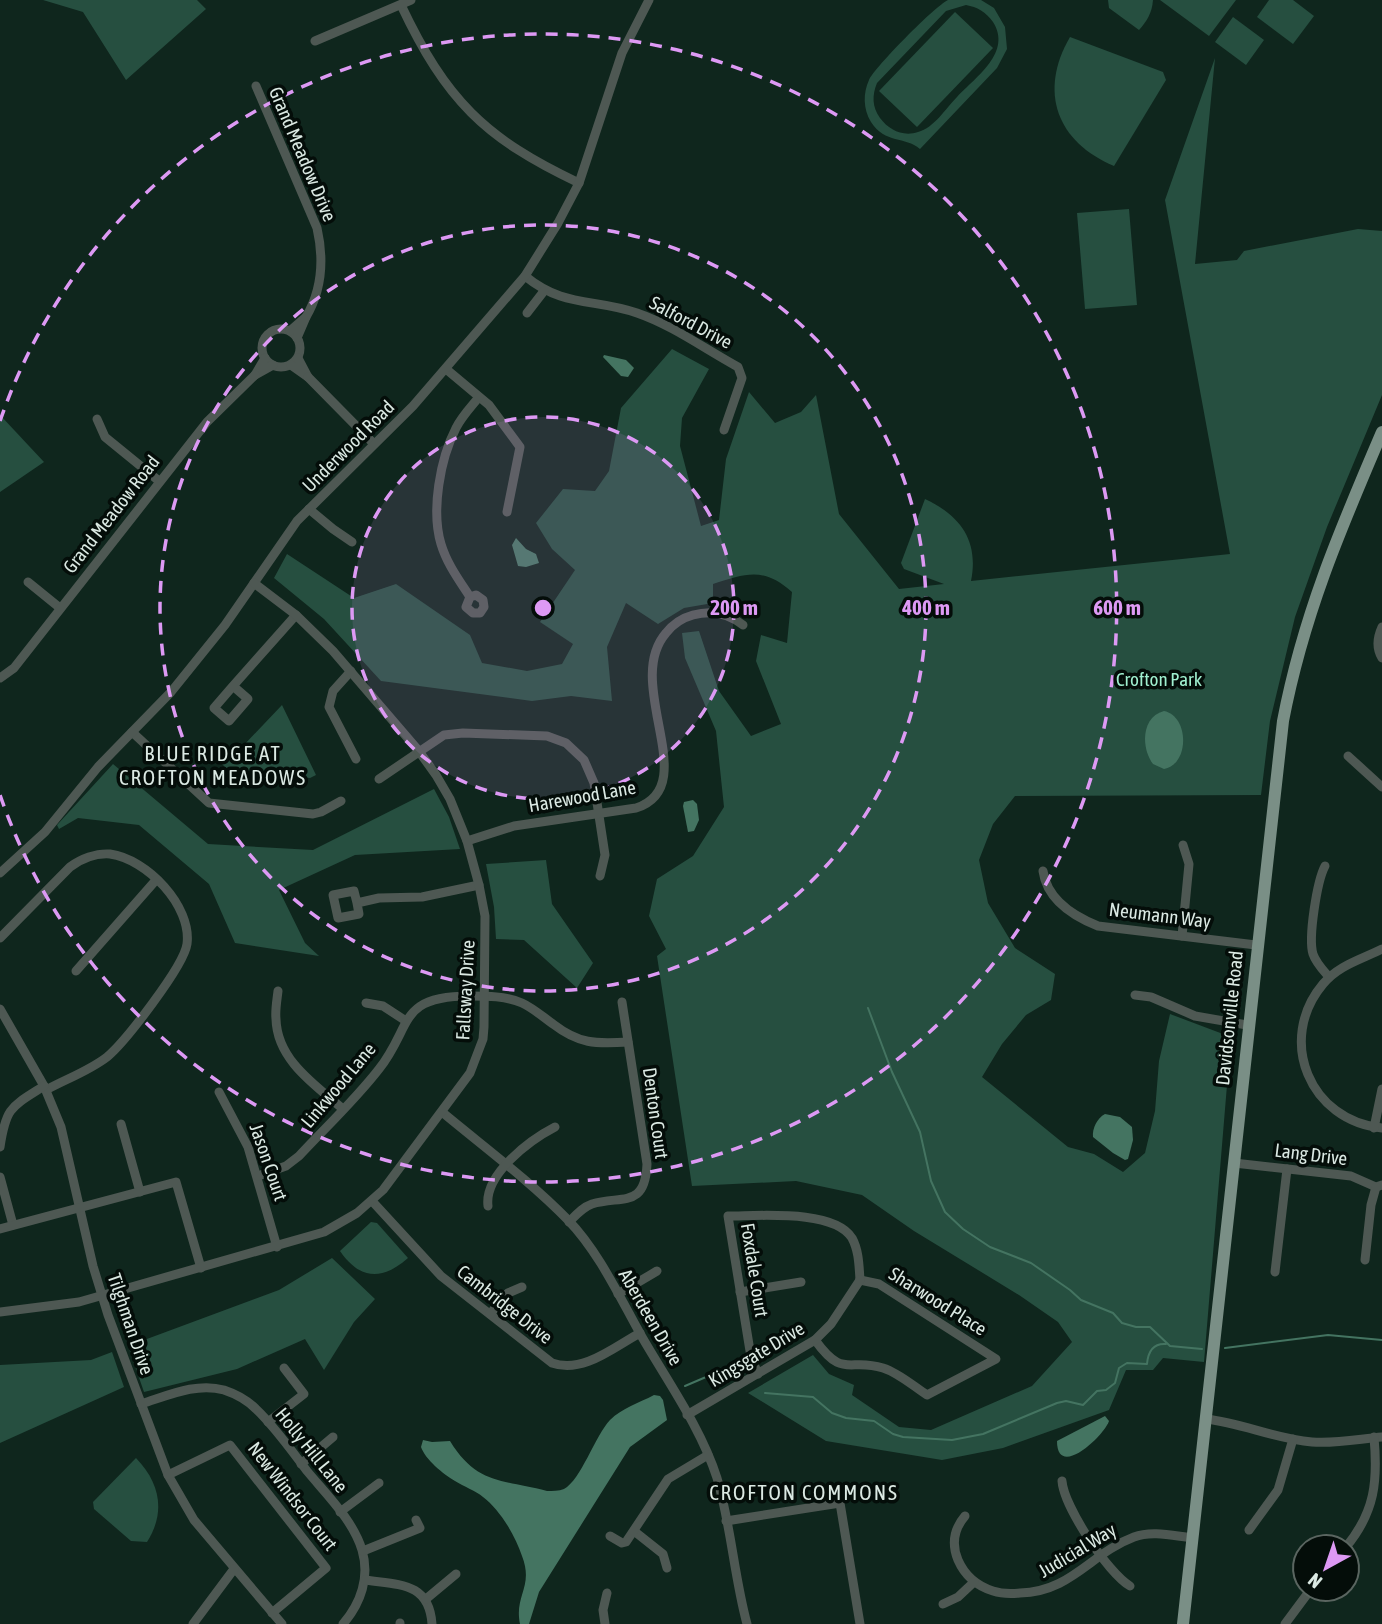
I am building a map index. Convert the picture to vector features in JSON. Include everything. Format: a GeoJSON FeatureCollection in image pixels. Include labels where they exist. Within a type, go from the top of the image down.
{"type":"FeatureCollection","features":[{"type":"Feature","properties":{"kind":"main road","name":"Davidsonville Road"},"geometry":{"type":"LineString","coordinates":[[1183,1624],[1276,765],[1295,664],[1320,580],[1382,432]]}},
{"type":"Feature","properties":{"kind":"street"},"geometry":{"type":"LineString","coordinates":[[314,41],[411,0]]}},
{"type":"Feature","properties":{"kind":"street","name":"Underwood Road"},"geometry":{"type":"LineString","coordinates":[[0,873],[45,832],[91,776],[179,683],[225,625],[284,538],[446,369],[524,276],[558,223],[579,183],[622,53],[649,0]]}},
{"type":"Feature","properties":{"kind":"street"},"geometry":{"type":"LineString","coordinates":[[401,5],[425,54],[462,104],[506,144],[579,183]]}},
{"type":"Feature","properties":{"kind":"street","name":"Grand Meadow Drive"},"geometry":{"type":"LineString","coordinates":[[256,86],[319,238],[321,258],[312,307],[293,335]]}},
{"type":"Feature","properties":{"kind":"street","name":"Salford Drive"},"geometry":{"type":"LineString","coordinates":[[524,276],[544,291],[565,299],[639,314],[738,367],[742,378],[724,430]]}},
{"type":"Feature","properties":{"kind":"street"},"geometry":{"type":"LineString","coordinates":[[527,313],[544,291]]}},
{"type":"Feature","properties":{"kind":"street"},"geometry":{"type":"LineString","coordinates":[[279,330],[293,335],[300,349],[294,362],[281,367],[273,365],[265,358],[262,347],[269,334],[279,330]]}},
{"type":"Feature","properties":{"kind":"street","name":"Grand Meadow Road"},"geometry":{"type":"LineString","coordinates":[[0,678],[13,668],[207,422],[255,375],[265,358]]}},
{"type":"Feature","properties":{"kind":"street"},"geometry":{"type":"LineString","coordinates":[[294,362],[374,444]]}},
{"type":"Feature","properties":{"kind":"street","name":"Grand Meadow Road"},"geometry":{"type":"LineString","coordinates":[[255,375],[273,365]]}},
{"type":"Feature","properties":{"kind":"street"},"geometry":{"type":"LineString","coordinates":[[446,369],[493,410],[520,447],[507,512]]}},
{"type":"Feature","properties":{"kind":"street"},"geometry":{"type":"LineString","coordinates":[[470,597],[451,569],[444,552],[438,533],[436,508],[453,435],[479,397]]}},
{"type":"Feature","properties":{"kind":"street"},"geometry":{"type":"LineString","coordinates":[[97,419],[105,437],[159,481]]}},
{"type":"Feature","properties":{"kind":"street"},"geometry":{"type":"LineString","coordinates":[[309,509],[332,530],[352,542]]}},
{"type":"Feature","properties":{"kind":"street"},"geometry":{"type":"LineString","coordinates":[[28,582],[60,608]]}},
{"type":"Feature","properties":{"kind":"street","name":"Fallsway Drive"},"geometry":{"type":"LineString","coordinates":[[0,1312],[79,1302],[277,1247],[324,1232],[347,1220],[383,1190],[463,1085],[475,1061],[482,1039],[485,927],[479,885],[467,841],[450,799],[418,750],[351,671],[296,615],[254,583]]}},
{"type":"Feature","properties":{"kind":"street","name":"Harewood Lane"},"geometry":{"type":"LineString","coordinates":[[467,841],[505,828],[643,805],[654,798],[666,773],[651,676],[653,656],[662,638],[678,621],[700,614],[729,615],[743,625]]}},
{"type":"Feature","properties":{"kind":"street"},"geometry":{"type":"LineString","coordinates":[[233,686],[296,615]]}},
{"type":"Feature","properties":{"kind":"street"},"geometry":{"type":"LineString","coordinates":[[1382,627],[1378,642],[1382,658]]}},
{"type":"Feature","properties":{"kind":"street"},"geometry":{"type":"LineString","coordinates":[[351,671],[332,691],[329,707],[356,759]]}},
{"type":"Feature","properties":{"kind":"street"},"geometry":{"type":"LineString","coordinates":[[132,732],[209,803],[313,814],[341,801]]}},
{"type":"Feature","properties":{"kind":"street"},"geometry":{"type":"LineString","coordinates":[[379,779],[418,750],[452,733],[547,736],[556,739],[579,753],[594,783],[605,855],[600,876]]}},
{"type":"Feature","properties":{"kind":"street"},"geometry":{"type":"LineString","coordinates":[[1348,756],[1382,787]]}},
{"type":"Feature","properties":{"kind":"street"},"geometry":{"type":"LineString","coordinates":[[1182,936],[1189,864],[1183,845]]}},
{"type":"Feature","properties":{"kind":"street"},"geometry":{"type":"LineString","coordinates":[[0,938],[61,874],[79,861],[100,855],[120,857],[141,868],[177,902],[186,923],[187,947],[180,964],[110,1054],[10,1110],[4,1123],[0,1147]]}},
{"type":"Feature","properties":{"kind":"street"},"geometry":{"type":"LineString","coordinates":[[1325,866],[1318,884],[1312,947],[1315,958],[1329,977]]}},
{"type":"Feature","properties":{"kind":"street","name":"Neumann Way"},"geometry":{"type":"LineString","coordinates":[[1043,871],[1044,881],[1051,893],[1065,907],[1089,922],[1114,928],[1256,945]]}},
{"type":"Feature","properties":{"kind":"street"},"geometry":{"type":"LineString","coordinates":[[76,971],[156,880]]}},
{"type":"Feature","properties":{"kind":"street"},"geometry":{"type":"LineString","coordinates":[[357,903],[379,898],[422,897],[479,885]]}},
{"type":"Feature","properties":{"kind":"street"},"geometry":{"type":"LineString","coordinates":[[1382,949],[1356,959],[1329,977],[1307,1009],[1301,1036],[1303,1060],[1311,1083],[1327,1103],[1351,1121],[1378,1128],[1382,1089]]}},
{"type":"Feature","properties":{"kind":"street"},"geometry":{"type":"LineString","coordinates":[[278,991],[275,1019],[285,1051],[299,1070],[343,1109]]}},
{"type":"Feature","properties":{"kind":"street"},"geometry":{"type":"LineString","coordinates":[[1135,995],[1151,997],[1195,1016],[1247,1025]]}},
{"type":"Feature","properties":{"kind":"street","name":"Linkwood Lane"},"geometry":{"type":"LineString","coordinates":[[258,1176],[292,1162],[378,1070],[415,1010],[433,1000],[454,996],[485,996],[523,1003],[580,1041],[601,1044],[628,1042]]}},
{"type":"Feature","properties":{"kind":"street","name":"Denton Court"},"geometry":{"type":"LineString","coordinates":[[569,1222],[588,1206],[629,1199],[643,1186],[647,1164],[622,1002]]}},
{"type":"Feature","properties":{"kind":"street"},"geometry":{"type":"LineString","coordinates":[[366,1003],[383,1006],[406,1021]]}},
{"type":"Feature","properties":{"kind":"street","name":"Tilghman Drive"},"geometry":{"type":"LineString","coordinates":[[2,1016],[45,1088],[61,1127],[102,1295],[168,1475],[194,1520],[282,1624]]}},
{"type":"Feature","properties":{"kind":"street","name":"Jason Court"},"geometry":{"type":"LineString","coordinates":[[219,1092],[243,1135],[258,1176],[277,1247]]}},
{"type":"Feature","properties":{"kind":"street","name":"Aberdeen Drive"},"geometry":{"type":"LineString","coordinates":[[442,1112],[569,1222],[585,1241],[618,1294],[708,1455],[722,1497],[747,1624]]}},
{"type":"Feature","properties":{"kind":"street"},"geometry":{"type":"LineString","coordinates":[[121,1124],[140,1192]]}},
{"type":"Feature","properties":{"kind":"street"},"geometry":{"type":"LineString","coordinates":[[488,1206],[490,1187],[507,1166],[531,1140],[555,1127]]}},
{"type":"Feature","properties":{"kind":"street","name":"Lang Drive"},"geometry":{"type":"LineString","coordinates":[[1234,1163],[1350,1176],[1379,1186]]}},
{"type":"Feature","properties":{"kind":"street"},"geometry":{"type":"LineString","coordinates":[[1275,1272],[1287,1169]]}},
{"type":"Feature","properties":{"kind":"street"},"geometry":{"type":"LineString","coordinates":[[0,1177],[13,1225]]}},
{"type":"Feature","properties":{"kind":"street"},"geometry":{"type":"LineString","coordinates":[[0,1228],[176,1182],[201,1268]]}},
{"type":"Feature","properties":{"kind":"street"},"geometry":{"type":"LineString","coordinates":[[1365,1260],[1371,1205],[1379,1186]]}},
{"type":"Feature","properties":{"kind":"street","name":"Cambridge Drive"},"geometry":{"type":"LineString","coordinates":[[372,1201],[441,1276],[552,1363],[566,1367],[583,1364],[640,1333]]}},
{"type":"Feature","properties":{"kind":"street","name":"Foxdale Court"},"geometry":{"type":"LineString","coordinates":[[758,1374],[751,1357],[729,1216],[783,1216],[834,1223],[848,1232],[855,1245],[860,1280]]}},
{"type":"Feature","properties":{"kind":"street"},"geometry":{"type":"LineString","coordinates":[[618,1294],[657,1270]]}},
{"type":"Feature","properties":{"kind":"street","name":"Sharwood Place"},"geometry":{"type":"LineString","coordinates":[[815,1340],[825,1354],[839,1364],[886,1369],[927,1395],[996,1359],[879,1284],[860,1280]]}},
{"type":"Feature","properties":{"kind":"street","name":"Kingsgate Drive"},"geometry":{"type":"LineString","coordinates":[[687,1415],[815,1340],[831,1324],[860,1280]]}},
{"type":"Feature","properties":{"kind":"street"},"geometry":{"type":"LineString","coordinates":[[740,1292],[801,1282]]}},
{"type":"Feature","properties":{"kind":"street"},"geometry":{"type":"LineString","coordinates":[[490,1314],[503,1297],[522,1287]]}},
{"type":"Feature","properties":{"kind":"street"},"geometry":{"type":"LineString","coordinates":[[268,1422],[304,1394],[284,1368]]}},
{"type":"Feature","properties":{"kind":"street","name":"Holly Hill Lane"},"geometry":{"type":"LineString","coordinates":[[141,1404],[184,1390],[213,1388],[244,1399],[268,1422],[340,1512],[363,1551],[365,1580],[357,1605],[343,1624]]}},
{"type":"Feature","properties":{"kind":"street"},"geometry":{"type":"LineString","coordinates":[[1206,1419],[1235,1423],[1262,1433],[1293,1439],[1333,1442],[1378,1437],[1373,1494],[1356,1533]]}},
{"type":"Feature","properties":{"kind":"street"},"geometry":{"type":"LineString","coordinates":[[302,1464],[333,1437]]}},
{"type":"Feature","properties":{"kind":"street"},"geometry":{"type":"LineString","coordinates":[[1249,1530],[1278,1490],[1293,1439]]}},
{"type":"Feature","properties":{"kind":"street","name":"New Windsor Court"},"geometry":{"type":"LineString","coordinates":[[168,1475],[230,1445],[326,1568],[272,1613]]}},
{"type":"Feature","properties":{"kind":"street"},"geometry":{"type":"LineString","coordinates":[[610,1536],[624,1544],[668,1479],[708,1455]]}},
{"type":"Feature","properties":{"kind":"street"},"geometry":{"type":"LineString","coordinates":[[1062,1481],[1068,1505],[1117,1577],[1130,1586]]}},
{"type":"Feature","properties":{"kind":"street"},"geometry":{"type":"LineString","coordinates":[[340,1512],[379,1483]]}},
{"type":"Feature","properties":{"kind":"street"},"geometry":{"type":"LineString","coordinates":[[726,1521],[840,1503],[860,1624]]}},
{"type":"Feature","properties":{"kind":"street"},"geometry":{"type":"LineString","coordinates":[[943,1604],[958,1597],[974,1582],[961,1566],[954,1550],[956,1528],[965,1516]]}},
{"type":"Feature","properties":{"kind":"street"},"geometry":{"type":"LineString","coordinates":[[363,1551],[419,1528],[416,1520]]}},
{"type":"Feature","properties":{"kind":"street"},"geometry":{"type":"LineString","coordinates":[[634,1531],[663,1554],[667,1568]]}},
{"type":"Feature","properties":{"kind":"street","name":"Judicial Way"},"geometry":{"type":"LineString","coordinates":[[974,1582],[1006,1594],[1040,1593],[1055,1587],[1123,1542],[1140,1535],[1149,1533],[1192,1538]]}},
{"type":"Feature","properties":{"kind":"street"},"geometry":{"type":"LineString","coordinates":[[193,1624],[234,1569]]}},
{"type":"Feature","properties":{"kind":"street"},"geometry":{"type":"LineString","coordinates":[[426,1599],[456,1574]]}},
{"type":"Feature","properties":{"kind":"street"},"geometry":{"type":"LineString","coordinates":[[365,1580],[411,1588],[426,1599],[432,1624]]}},
{"type":"Feature","properties":{"kind":"street"},"geometry":{"type":"LineString","coordinates":[[606,1624],[603,1610],[607,1593]]}},
{"type":"Feature","properties":{"kind":"street","name":"Aberdeen Drive"},"geometry":{"type":"LineString","coordinates":[[739,1594],[741,1624]]}},
{"type":"Feature","properties":{"kind":"street"},"geometry":{"type":"LineString","coordinates":[[1285,1624],[1301,1603]]}},
{"type":"Feature","properties":{"kind":"green space"},"geometry":{"type":"Polygon","coordinates":[[[43,0],[197,0],[206,9],[126,80],[83,12],[43,0]]]}},
{"type":"Feature","properties":{"kind":"green space"},"geometry":{"type":"Polygon","coordinates":[[[948,0],[981,0],[994,8],[1005,27],[1007,49],[997,68],[920,149],[908,142],[882,134],[877,129],[866,112],[866,90],[869,80],[882,63],[948,0]],[[970,6],[946,11],[877,83],[875,110],[892,129],[902,133],[924,130],[990,63],[998,43],[998,33],[987,15],[970,6]]]}},
{"type":"Feature","properties":{"kind":"green space"},"geometry":{"type":"Polygon","coordinates":[[[1108,0],[1153,0],[1149,16],[1139,30],[1109,8],[1108,0]]]}},
{"type":"Feature","properties":{"kind":"green space"},"geometry":{"type":"Polygon","coordinates":[[[1160,0],[1236,0],[1209,36],[1160,0]]]}},
{"type":"Feature","properties":{"kind":"green space"},"geometry":{"type":"Polygon","coordinates":[[[1269,0],[1293,0],[1314,16],[1293,44],[1257,17],[1269,0]]]}},
{"type":"Feature","properties":{"kind":"green space"},"geometry":{"type":"Polygon","coordinates":[[[955,12],[993,48],[917,127],[879,91],[955,12]]]}},
{"type":"Feature","properties":{"kind":"green space"},"geometry":{"type":"Polygon","coordinates":[[[1233,17],[1264,40],[1246,65],[1215,42],[1233,17]]]}},
{"type":"Feature","properties":{"kind":"green space"},"geometry":{"type":"Polygon","coordinates":[[[1070,37],[1163,72],[1166,80],[1114,166],[1094,156],[1079,143],[1067,129],[1059,113],[1055,77],[1060,57],[1070,37]]]}},
{"type":"Feature","properties":{"kind":"green space","name":"Crofton Park"},"geometry":{"type":"Polygon","coordinates":[[[1215,58],[1195,264],[1237,260],[1244,251],[1358,229],[1382,231],[1382,395],[1327,527],[1295,617],[1270,721],[1261,795],[1015,796],[993,824],[979,860],[988,903],[1015,948],[1055,974],[1051,1000],[1026,1015],[1002,1044],[982,1077],[1068,1147],[1094,1154],[1123,1172],[1145,1153],[1155,1111],[1159,1061],[1170,1014],[1231,1037],[1204,1362],[1163,1358],[1153,1370],[1126,1370],[1109,1410],[1003,1448],[942,1460],[826,1441],[748,1393],[813,1355],[829,1374],[854,1385],[852,1395],[899,1427],[931,1430],[1032,1386],[1072,1342],[1058,1322],[862,1195],[796,1181],[692,1186],[657,956],[666,949],[649,916],[657,879],[693,856],[724,807],[716,731],[685,658],[682,633],[699,631],[719,691],[751,736],[781,724],[756,661],[761,635],[787,643],[792,592],[764,576],[755,574],[736,577],[713,584],[713,603],[684,608],[658,624],[626,603],[607,647],[612,701],[571,696],[532,701],[381,681],[324,619],[274,578],[287,554],[354,598],[396,584],[470,635],[482,663],[527,671],[562,664],[573,644],[540,622],[575,570],[552,549],[536,523],[563,489],[595,491],[609,471],[621,408],[672,349],[709,369],[682,418],[680,446],[701,526],[719,520],[726,459],[749,392],[775,423],[801,412],[816,395],[839,514],[899,589],[944,584],[904,569],[901,563],[925,499],[948,513],[964,531],[972,554],[971,581],[1230,554],[1165,200],[1215,58]]]}},
{"type":"Feature","properties":{"kind":"green space"},"geometry":{"type":"Polygon","coordinates":[[[1129,209],[1137,305],[1085,309],[1077,213],[1129,209]]]}},
{"type":"Feature","properties":{"kind":"green space"},"geometry":{"type":"Polygon","coordinates":[[[0,415],[44,462],[0,492],[0,415]]]}},
{"type":"Feature","properties":{"kind":"green space"},"geometry":{"type":"Polygon","coordinates":[[[282,705],[316,775],[310,778],[226,768],[214,756],[242,747],[282,705]]]}},
{"type":"Feature","properties":{"kind":"green space"},"geometry":{"type":"Polygon","coordinates":[[[113,764],[208,844],[313,850],[434,789],[449,817],[460,849],[355,855],[279,890],[305,943],[319,956],[235,943],[209,884],[139,825],[78,818],[59,829],[57,825],[113,764]]]}},
{"type":"Feature","properties":{"kind":"green space"},"geometry":{"type":"Polygon","coordinates":[[[546,860],[552,904],[593,963],[577,988],[524,940],[496,939],[494,907],[486,864],[546,860]]]}},
{"type":"Feature","properties":{"kind":"green space"},"geometry":{"type":"Polygon","coordinates":[[[371,1222],[377,1223],[408,1258],[380,1274],[355,1268],[340,1251],[371,1222]]]}},
{"type":"Feature","properties":{"kind":"green space"},"geometry":{"type":"Polygon","coordinates":[[[332,1258],[375,1299],[354,1322],[324,1370],[305,1339],[237,1369],[144,1392],[128,1346],[279,1290],[332,1258]]]}},
{"type":"Feature","properties":{"kind":"green space"},"geometry":{"type":"Polygon","coordinates":[[[112,1352],[124,1387],[0,1443],[0,1365],[91,1360],[112,1352]]]}},
{"type":"Feature","properties":{"kind":"green space"},"geometry":{"type":"Polygon","coordinates":[[[136,1458],[151,1477],[158,1498],[157,1520],[147,1542],[131,1541],[94,1509],[93,1502],[136,1458]]]}},
{"type":"Feature","properties":{"kind":"shaded area"},"geometry":{"type":"Polygon","coordinates":[[[604,355],[626,360],[634,368],[628,377],[621,376],[604,355]]]}},
{"type":"Feature","properties":{"kind":"shaded area"},"geometry":{"type":"Polygon","coordinates":[[[516,538],[526,549],[536,554],[539,563],[526,567],[518,566],[512,545],[516,538]]]}},
{"type":"Feature","properties":{"kind":"shaded area"},"geometry":{"type":"Polygon","coordinates":[[[1164,711],[1178,721],[1183,740],[1178,759],[1164,769],[1153,764],[1149,757],[1145,734],[1151,720],[1164,711]]]}},
{"type":"Feature","properties":{"kind":"shaded area"},"geometry":{"type":"Polygon","coordinates":[[[693,800],[697,804],[699,820],[694,831],[688,832],[683,806],[684,802],[693,800]]]}},
{"type":"Feature","properties":{"kind":"shaded area"},"geometry":{"type":"Polygon","coordinates":[[[1105,1114],[1120,1117],[1132,1127],[1133,1140],[1128,1159],[1113,1153],[1093,1137],[1096,1124],[1105,1114]]]}},
{"type":"Feature","properties":{"kind":"shaded area"},"geometry":{"type":"Polygon","coordinates":[[[654,1395],[663,1400],[667,1420],[630,1447],[539,1592],[529,1624],[520,1624],[519,1605],[526,1576],[519,1548],[511,1532],[489,1502],[477,1492],[450,1478],[430,1461],[421,1447],[423,1440],[450,1441],[470,1466],[492,1478],[547,1491],[560,1490],[576,1477],[610,1420],[625,1409],[654,1395]]]}},
{"type":"Feature","properties":{"kind":"shaded area"},"geometry":{"type":"Polygon","coordinates":[[[1105,1416],[1109,1421],[1090,1444],[1072,1456],[1064,1456],[1059,1452],[1057,1441],[1105,1416]]]}},
{"type":"Feature","properties":{"kind":"waterway"},"geometry":{"type":"LineString","coordinates":[[868,1008],[892,1072],[920,1132],[931,1181],[945,1212],[963,1229],[990,1247],[1031,1263],[1081,1300],[1113,1313],[1122,1323],[1150,1327],[1170,1346],[1202,1349]]}},
{"type":"Feature","properties":{"kind":"waterway"},"geometry":{"type":"LineString","coordinates":[[1225,1348],[1328,1335],[1382,1340]]}},
{"type":"Feature","properties":{"kind":"waterway"},"geometry":{"type":"LineString","coordinates":[[765,1393],[813,1397],[832,1413],[846,1418],[874,1421],[893,1434],[903,1437],[952,1440],[983,1434],[1057,1403],[1066,1401],[1083,1405],[1097,1391],[1106,1390],[1115,1383],[1119,1368],[1127,1363],[1147,1364],[1152,1349],[1166,1344]]}},
{"type":"Feature","properties":{"kind":"waterway"},"geometry":{"type":"LineString","coordinates":[[685,1386],[706,1377],[723,1376]]}},
{"type":"Feature","properties":{"kind":"district","name":"BLUE RIDGE AT CROFTON MEADOWS"},"geometry":{"type":"Point","coordinates":[213,765]}},
{"type":"Feature","properties":{"kind":"district","name":"CROFTON COMMONS"},"geometry":{"type":"Point","coordinates":[804,1492]}}]}
